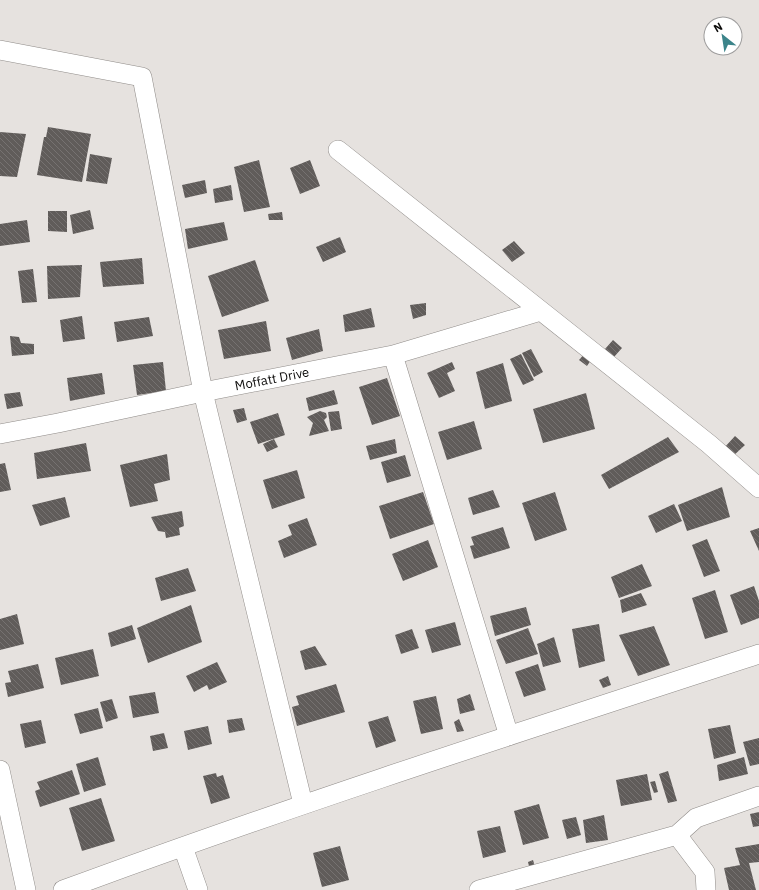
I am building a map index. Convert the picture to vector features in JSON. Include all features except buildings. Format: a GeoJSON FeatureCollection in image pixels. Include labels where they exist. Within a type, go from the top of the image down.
{"type":"FeatureCollection","features":[{"type":"Feature","properties":{"kind":"street"},"geometry":{"type":"LineString","coordinates":[[0,50],[142,78],[203,392],[303,804]]}},
{"type":"Feature","properties":{"kind":"street"},"geometry":{"type":"LineString","coordinates":[[338,150],[709,444],[759,488]]}},
{"type":"Feature","properties":{"kind":"street","name":"Moffatt Drive"},"geometry":{"type":"LineString","coordinates":[[0,434],[58,424],[203,392],[393,355],[541,311]]}},
{"type":"Feature","properties":{"kind":"street"},"geometry":{"type":"LineString","coordinates":[[393,355],[509,736]]}},
{"type":"Feature","properties":{"kind":"street"},"geometry":{"type":"LineString","coordinates":[[63,890],[143,860],[303,804],[759,654]]}},
{"type":"Feature","properties":{"kind":"street"},"geometry":{"type":"LineString","coordinates":[[0,770],[26,890]]}},
{"type":"Feature","properties":{"kind":"street"},"geometry":{"type":"LineString","coordinates":[[479,890],[677,834],[696,818],[759,796]]}},
{"type":"Feature","properties":{"kind":"street"},"geometry":{"type":"LineString","coordinates":[[677,834],[705,872],[706,890]]}},
{"type":"Feature","properties":{"kind":"street"},"geometry":{"type":"LineString","coordinates":[[183,847],[198,890]]}}]}
